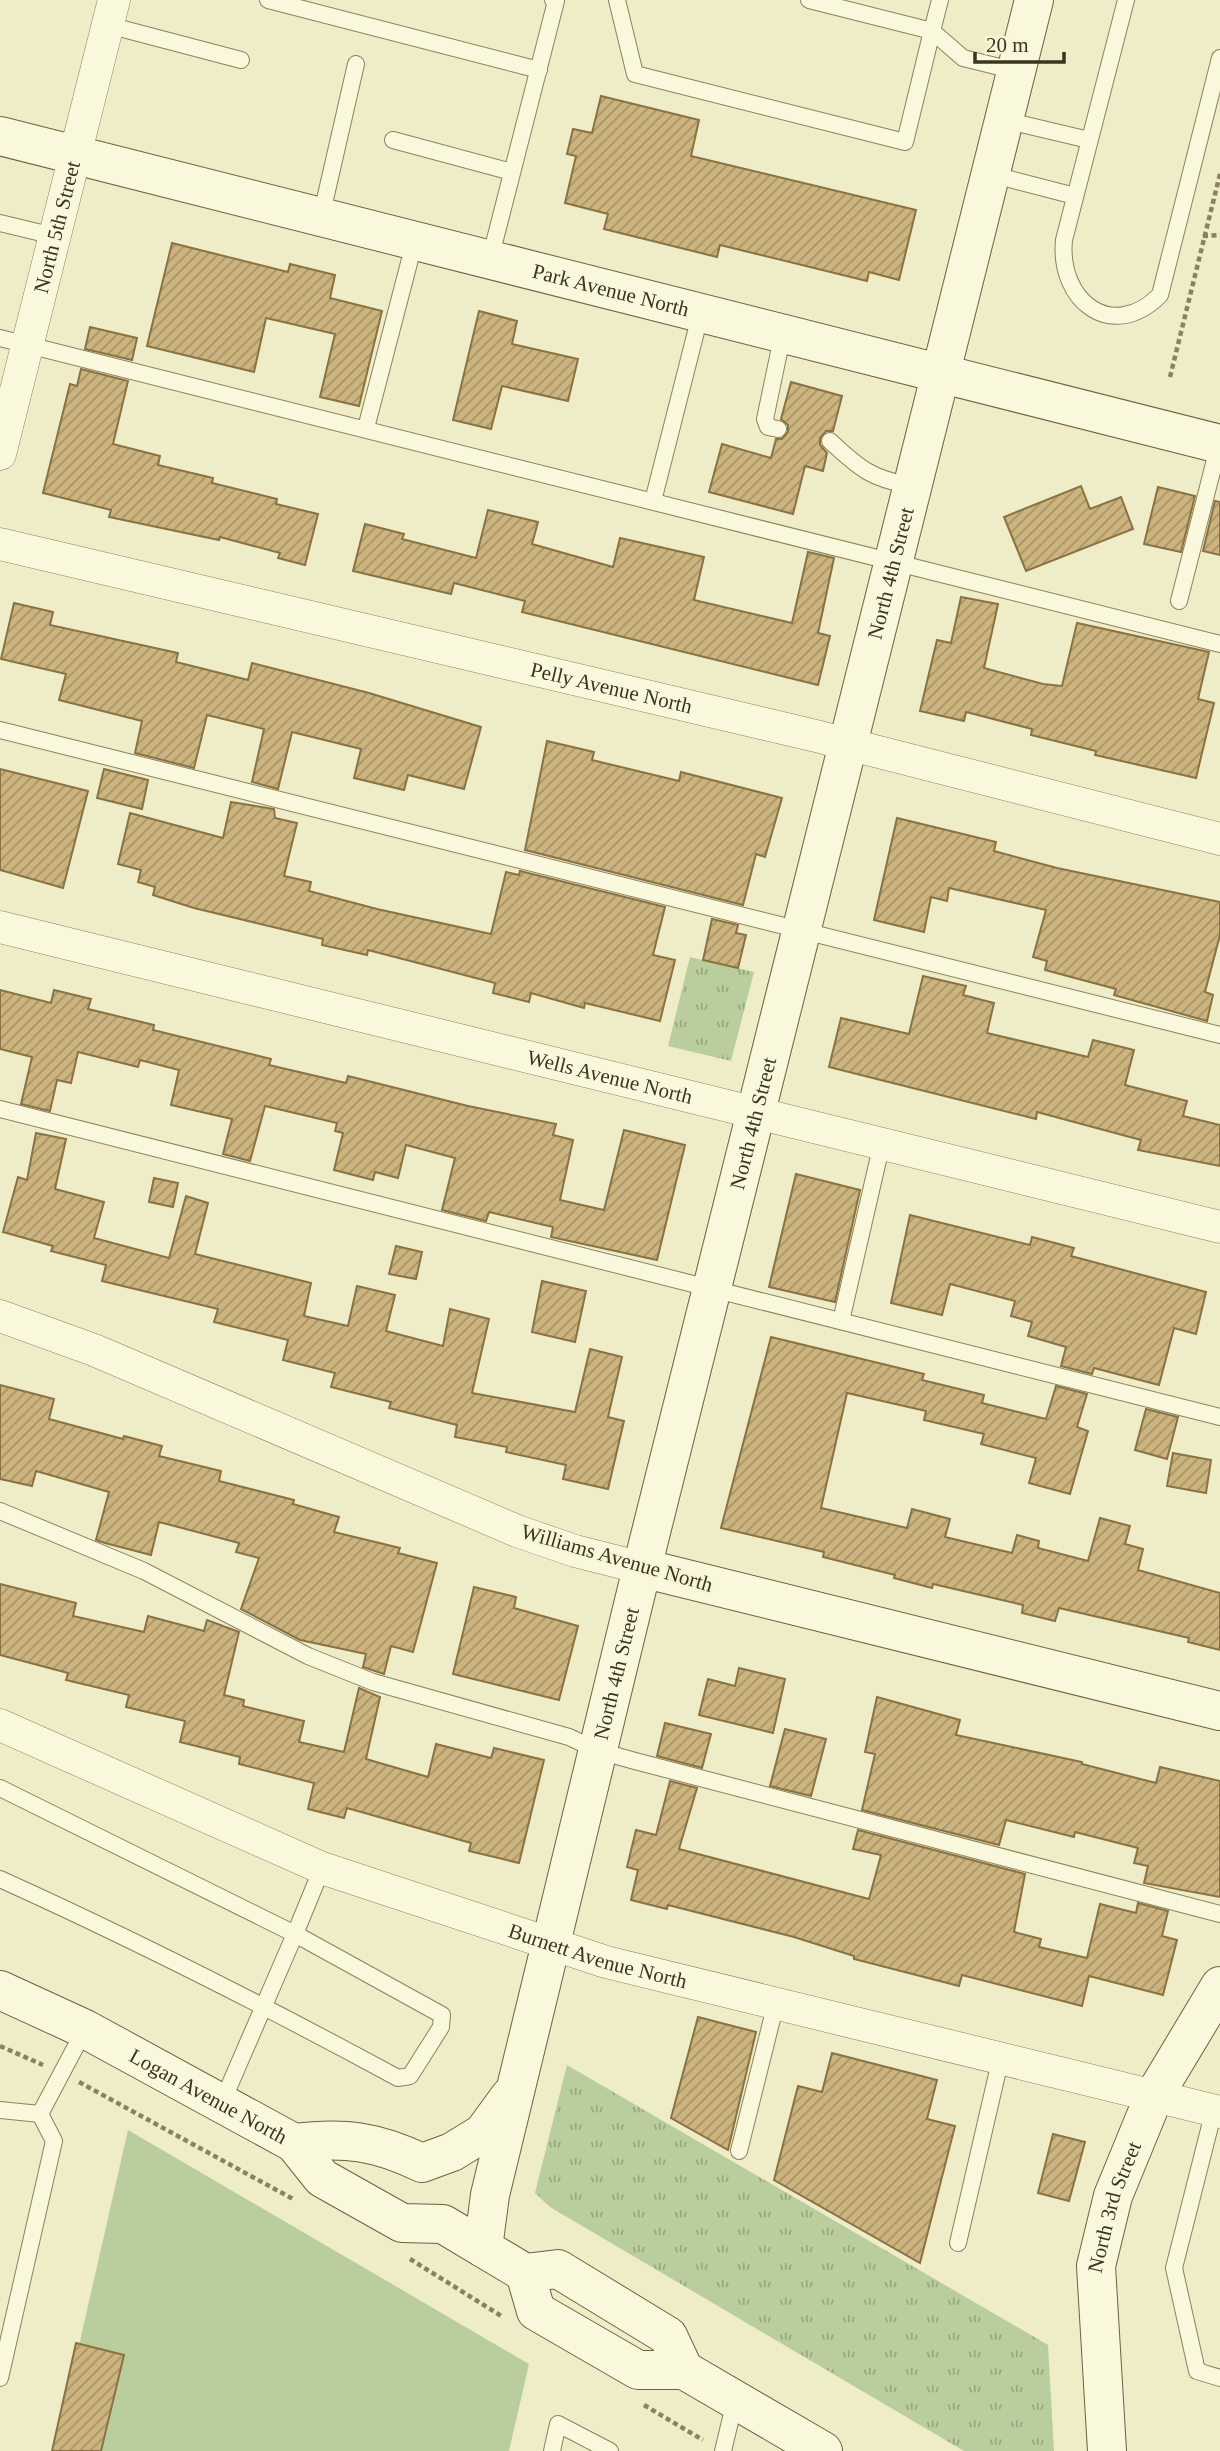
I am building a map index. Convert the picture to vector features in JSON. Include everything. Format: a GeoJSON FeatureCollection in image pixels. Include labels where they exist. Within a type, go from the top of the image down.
{"type":"FeatureCollection","features":[{"type":"Feature","properties":{"kind":"main road","name":"North 4th Street"},"geometry":{"type":"LineString","coordinates":[[483,2248],[490,2195],[553,1945],[642,1568],[1034,0]]}},
{"type":"Feature","properties":{"kind":"main road","name":"Park Avenue North"},"geometry":{"type":"LineString","coordinates":[[0,136],[1219,444]]}},
{"type":"Feature","properties":{"kind":"main road","name":"Williams Avenue North"},"geometry":{"type":"LineString","coordinates":[[642,1568],[1220,1711]]}},
{"type":"Feature","properties":{"kind":"main road","name":"North 3rd Street"},"geometry":{"type":"LineString","coordinates":[[1107,2451],[1096,2266],[1113,2196],[1154,2096],[1220,1986]]}},
{"type":"Feature","properties":{"kind":"main road","name":"Logan Avenue North"},"geometry":{"type":"LineString","coordinates":[[0,1990],[85,2029],[294,2143],[322,2178],[402,2223],[443,2224]]}},
{"type":"Feature","properties":{"kind":"main road"},"geometry":{"type":"LineString","coordinates":[[294,2143],[337,2138],[391,2148],[422,2163],[452,2152],[483,2133],[517,2086]]}},
{"type":"Feature","properties":{"kind":"main road","name":"Logan Avenue North"},"geometry":{"type":"LineString","coordinates":[[337,2138],[421,2186],[443,2224],[525,2273],[536,2311],[638,2370],[684,2370],[823,2451]]}},
{"type":"Feature","properties":{"kind":"main road"},"geometry":{"type":"LineString","coordinates":[[1102,2350],[1122,2451]]}},
{"type":"Feature","properties":{"kind":"street","name":"North 5th Street"},"geometry":{"type":"LineString","coordinates":[[0,453],[13,341],[54,236],[111,12]]}},
{"type":"Feature","properties":{"kind":"street","name":"Pelly Avenue North"},"geometry":{"type":"LineString","coordinates":[[0,544],[848,744],[1220,839]]}},
{"type":"Feature","properties":{"kind":"street","name":"Wells Avenue North"},"geometry":{"type":"LineString","coordinates":[[0,927],[1220,1227]]}},
{"type":"Feature","properties":{"kind":"street","name":"Williams Avenue North"},"geometry":{"type":"LineString","coordinates":[[0,1316],[94,1350],[517,1531],[575,1551],[642,1568]]}},
{"type":"Feature","properties":{"kind":"street","name":"Burnett Avenue North"},"geometry":{"type":"LineString","coordinates":[[0,1725],[322,1868],[606,1962],[1217,2111]]}},
{"type":"Feature","properties":{"kind":"lane"},"geometry":{"type":"LineString","coordinates":[[268,0],[539,70]]}},
{"type":"Feature","properties":{"kind":"lane"},"geometry":{"type":"LineString","coordinates":[[489,259],[539,70],[556,1],[553,0]]}},
{"type":"Feature","properties":{"kind":"lane"},"geometry":{"type":"LineString","coordinates":[[617,0],[635,74],[905,142],[940,0]]}},
{"type":"Feature","properties":{"kind":"lane"},"geometry":{"type":"LineString","coordinates":[[809,0],[932,31],[962,58],[1016,71]]}},
{"type":"Feature","properties":{"kind":"lane"},"geometry":{"type":"LineString","coordinates":[[1126,0],[1075,196],[1062,261],[1067,281],[1078,298],[1093,310],[1117,315],[1133,313],[1150,305],[1160,295],[1220,58]]}},
{"type":"Feature","properties":{"kind":"lane"},"geometry":{"type":"LineString","coordinates":[[111,12],[241,60]]}},
{"type":"Feature","properties":{"kind":"lane"},"geometry":{"type":"LineString","coordinates":[[321,217],[356,64]]}},
{"type":"Feature","properties":{"kind":"lane"},"geometry":{"type":"LineString","coordinates":[[1004,120],[1089,140]]}},
{"type":"Feature","properties":{"kind":"lane"},"geometry":{"type":"LineString","coordinates":[[393,140],[512,172]]}},
{"type":"Feature","properties":{"kind":"lane"},"geometry":{"type":"LineString","coordinates":[[990,174],[1075,196]]}},
{"type":"Feature","properties":{"kind":"lane"},"geometry":{"type":"LineString","coordinates":[[0,223],[54,236]]}},
{"type":"Feature","properties":{"kind":"lane"},"geometry":{"type":"LineString","coordinates":[[366,429],[415,240]]}},
{"type":"Feature","properties":{"kind":"lane"},"geometry":{"type":"LineString","coordinates":[[653,501],[701,312]]}},
{"type":"Feature","properties":{"kind":"lane"},"geometry":{"type":"LineString","coordinates":[[778,429],[768,427],[765,419],[783,333]]}},
{"type":"Feature","properties":{"kind":"lane"},"geometry":{"type":"LineString","coordinates":[[13,341],[1220,644]]}},
{"type":"Feature","properties":{"kind":"lane"},"geometry":{"type":"LineString","coordinates":[[830,442],[865,473],[884,481],[912,486]]}},
{"type":"Feature","properties":{"kind":"lane"},"geometry":{"type":"LineString","coordinates":[[1179,601],[1219,444]]}},
{"type":"Feature","properties":{"kind":"lane"},"geometry":{"type":"LineString","coordinates":[[0,730],[802,928],[1220,1035]]}},
{"type":"Feature","properties":{"kind":"lane"},"geometry":{"type":"LineString","coordinates":[[0,1109],[1220,1417]]}},
{"type":"Feature","properties":{"kind":"lane"},"geometry":{"type":"LineString","coordinates":[[841,1321],[882,1143]]}},
{"type":"Feature","properties":{"kind":"lane"},"geometry":{"type":"LineString","coordinates":[[0,1511],[144,1571],[308,1656],[373,1682],[569,1737],[599,1751],[1220,1914]]}},
{"type":"Feature","properties":{"kind":"lane"},"geometry":{"type":"LineString","coordinates":[[0,1788],[295,1934],[442,2015],[441,2027],[410,2076],[398,2077],[264,2005],[101,1924],[0,1879]]}},
{"type":"Feature","properties":{"kind":"lane"},"geometry":{"type":"LineString","coordinates":[[221,2105],[322,1868]]}},
{"type":"Feature","properties":{"kind":"lane"},"geometry":{"type":"LineString","coordinates":[[738,2151],[776,2003]]}},
{"type":"Feature","properties":{"kind":"lane"},"geometry":{"type":"LineString","coordinates":[[40,2114],[85,2029]]}},
{"type":"Feature","properties":{"kind":"lane"},"geometry":{"type":"LineString","coordinates":[[958,2243],[1001,2057]]}},
{"type":"Feature","properties":{"kind":"lane"},"geometry":{"type":"LineString","coordinates":[[0,2110],[40,2114]]}},
{"type":"Feature","properties":{"kind":"lane"},"geometry":{"type":"LineString","coordinates":[[1217,2111],[1174,2268],[1197,2371],[1220,2378]]}},
{"type":"Feature","properties":{"kind":"lane"},"geometry":{"type":"LineString","coordinates":[[0,2378],[54,2141],[40,2114]]}},
{"type":"Feature","properties":{"kind":"lane"},"geometry":{"type":"LineString","coordinates":[[723,2451],[735,2401]]}},
{"type":"Feature","properties":{"kind":"lane"},"geometry":{"type":"LineString","coordinates":[[552,2451],[558,2424],[610,2451]]}},
{"type":"Feature","properties":{"kind":"path"},"geometry":{"type":"LineString","coordinates":[[1170,377],[1220,174]]}},
{"type":"Feature","properties":{"kind":"green space"},"geometry":{"type":"Polygon","coordinates":[[[690,957],[754,972],[731,1061],[668,1046],[690,957]]]}},
{"type":"Feature","properties":{"kind":"green space"},"geometry":{"type":"Polygon","coordinates":[[[567,2065],[1048,2345],[1054,2451],[964,2451],[550,2207],[535,2193],[567,2065]]]}},
{"type":"Feature","properties":{"kind":"green space"},"geometry":{"type":"Polygon","coordinates":[[[128,2130],[529,2364],[509,2451],[55,2451],[128,2130]]]}},
{"type":"Feature","properties":{"kind":"building"},"geometry":{"type":"Polygon","coordinates":[[[601,96],[699,120],[691,156],[916,210],[899,280],[869,272],[867,281],[720,245],[717,257],[604,229],[608,214],[565,203],[576,156],[567,154],[573,129],[592,133],[601,96]]]}},
{"type":"Feature","properties":{"kind":"building"},"geometry":{"type":"Polygon","coordinates":[[[172,243],[288,272],[290,264],[335,275],[330,298],[382,311],[359,406],[320,397],[335,334],[266,318],[254,372],[147,346],[172,243]]]}},
{"type":"Feature","properties":{"kind":"building"},"geometry":{"type":"Polygon","coordinates":[[[479,311],[517,321],[512,344],[578,359],[568,401],[502,386],[491,429],[453,420],[479,311]]]}},
{"type":"Feature","properties":{"kind":"building"},"geometry":{"type":"Polygon","coordinates":[[[90,327],[137,338],[132,360],[85,349],[90,327]]]}},
{"type":"Feature","properties":{"kind":"building"},"geometry":{"type":"Polygon","coordinates":[[[81,369],[128,381],[113,444],[160,456],[158,465],[213,478],[212,483],[277,499],[276,504],[318,514],[305,565],[278,558],[280,553],[220,537],[219,540],[109,517],[111,510],[43,493],[70,384],[77,386],[81,369]]]}},
{"type":"Feature","properties":{"kind":"building"},"geometry":{"type":"Polygon","coordinates":[[[791,382],[842,396],[833,431],[826,431],[820,438],[820,445],[827,453],[823,471],[805,466],[793,514],[709,492],[722,444],[771,458],[776,439],[782,439],[788,432],[788,425],[781,419],[791,382]]]}},
{"type":"Feature","properties":{"kind":"building"},"geometry":{"type":"Polygon","coordinates":[[[1081,486],[1090,509],[1121,497],[1133,529],[1026,571],[1004,517],[1081,486]]]}},
{"type":"Feature","properties":{"kind":"building"},"geometry":{"type":"Polygon","coordinates":[[[1158,487],[1195,496],[1181,552],[1144,544],[1158,487]]]}},
{"type":"Feature","properties":{"kind":"building"},"geometry":{"type":"Polygon","coordinates":[[[1215,501],[1220,502],[1220,555],[1203,551],[1215,501]]]}},
{"type":"Feature","properties":{"kind":"building"},"geometry":{"type":"Polygon","coordinates":[[[488,510],[538,522],[532,544],[613,567],[620,538],[704,557],[694,600],[792,623],[808,552],[834,558],[818,633],[830,636],[818,685],[522,612],[525,601],[454,583],[451,594],[353,571],[365,524],[404,534],[402,539],[476,558],[488,510]]]}},
{"type":"Feature","properties":{"kind":"building"},"geometry":{"type":"Polygon","coordinates":[[[961,597],[998,604],[984,668],[1043,684],[1062,686],[1077,623],[1209,652],[1198,699],[1214,703],[1196,778],[1095,755],[1096,751],[1031,735],[1032,729],[966,712],[964,721],[920,711],[937,640],[951,643],[961,597]]]}},
{"type":"Feature","properties":{"kind":"building"},"geometry":{"type":"Polygon","coordinates":[[[14,603],[53,612],[50,625],[178,653],[176,662],[248,680],[252,663],[369,693],[481,727],[464,789],[408,775],[404,790],[354,778],[361,749],[292,732],[278,789],[252,782],[264,729],[207,715],[194,768],[135,753],[142,721],[59,700],[66,674],[1,659],[14,603]]]}},
{"type":"Feature","properties":{"kind":"building"},"geometry":{"type":"Polygon","coordinates":[[[547,741],[594,752],[592,760],[679,781],[681,772],[782,798],[765,857],[756,854],[743,905],[525,850],[547,741]]]}},
{"type":"Feature","properties":{"kind":"building"},"geometry":{"type":"Polygon","coordinates":[[[0,769],[88,791],[63,888],[0,870],[0,769]]]}},
{"type":"Feature","properties":{"kind":"building"},"geometry":{"type":"Polygon","coordinates":[[[104,769],[148,780],[142,809],[97,798],[104,769]]]}},
{"type":"Feature","properties":{"kind":"building"},"geometry":{"type":"Polygon","coordinates":[[[231,802],[274,809],[275,818],[297,823],[284,876],[311,882],[309,891],[377,909],[491,934],[506,872],[519,875],[520,871],[665,907],[653,955],[675,960],[660,1021],[585,1003],[584,1008],[531,993],[529,1002],[493,993],[495,983],[368,950],[367,955],[322,945],[323,939],[194,908],[153,895],[155,887],[138,882],[141,870],[118,864],[130,813],[223,838],[231,802]]]}},
{"type":"Feature","properties":{"kind":"building"},"geometry":{"type":"Polygon","coordinates":[[[897,818],[996,842],[994,851],[1057,868],[1220,902],[1220,935],[1205,992],[1213,995],[1207,1021],[1114,995],[1116,989],[1045,970],[1047,961],[1033,957],[1046,910],[949,888],[947,901],[931,897],[924,932],[874,920],[897,818]]]}},
{"type":"Feature","properties":{"kind":"building"},"geometry":{"type":"Polygon","coordinates":[[[712,919],[738,925],[736,933],[746,935],[738,968],[703,960],[712,919]]]}},
{"type":"Feature","properties":{"kind":"building"},"geometry":{"type":"Polygon","coordinates":[[[923,976],[966,986],[963,995],[994,1003],[987,1033],[1088,1057],[1093,1040],[1134,1050],[1125,1085],[1187,1101],[1183,1116],[1220,1125],[1220,1166],[1138,1150],[1141,1140],[1037,1112],[1036,1119],[829,1067],[841,1018],[909,1034],[923,976]]]}},
{"type":"Feature","properties":{"kind":"building"},"geometry":{"type":"Polygon","coordinates":[[[0,990],[51,1003],[54,990],[91,999],[88,1009],[154,1025],[153,1030],[271,1059],[269,1065],[346,1083],[348,1076],[468,1106],[556,1124],[553,1135],[573,1140],[560,1200],[604,1210],[624,1130],[685,1145],[657,1260],[551,1237],[553,1227],[489,1212],[486,1221],[442,1210],[455,1158],[406,1145],[398,1178],[375,1172],[373,1180],[334,1170],[343,1133],[335,1131],[337,1123],[265,1106],[250,1161],[223,1154],[232,1119],[171,1105],[179,1070],[140,1060],[138,1067],[78,1052],[71,1083],[57,1080],[50,1111],[21,1104],[32,1057],[0,1049],[0,990]]]}},
{"type":"Feature","properties":{"kind":"building"},"geometry":{"type":"Polygon","coordinates":[[[36,1133],[66,1139],[55,1189],[104,1202],[94,1238],[169,1258],[186,1196],[208,1203],[195,1254],[311,1283],[304,1316],[348,1326],[357,1286],[395,1295],[386,1331],[443,1346],[450,1309],[489,1319],[472,1393],[575,1412],[590,1349],[622,1357],[608,1417],[624,1421],[608,1489],[563,1479],[566,1465],[506,1452],[507,1447],[455,1437],[457,1425],[389,1408],[391,1402],[331,1387],[335,1373],[283,1360],[288,1340],[214,1322],[218,1309],[102,1281],[106,1265],[51,1251],[53,1246],[3,1232],[18,1177],[27,1180],[36,1133]]]}},
{"type":"Feature","properties":{"kind":"building"},"geometry":{"type":"Polygon","coordinates":[[[796,1174],[860,1190],[835,1302],[769,1287],[796,1174]]]}},
{"type":"Feature","properties":{"kind":"building"},"geometry":{"type":"Polygon","coordinates":[[[154,1178],[178,1183],[173,1207],[149,1202],[154,1178]]]}},
{"type":"Feature","properties":{"kind":"building"},"geometry":{"type":"Polygon","coordinates":[[[910,1215],[1030,1245],[1032,1237],[1074,1248],[1071,1256],[1206,1292],[1196,1334],[1174,1328],[1159,1385],[1094,1368],[1092,1374],[1061,1366],[1066,1347],[1028,1336],[1032,1322],[1011,1316],[1015,1301],[950,1284],[942,1315],[891,1303],[910,1215]]]}},
{"type":"Feature","properties":{"kind":"building"},"geometry":{"type":"Polygon","coordinates":[[[396,1246],[422,1252],[416,1279],[389,1274],[396,1246]]]}},
{"type":"Feature","properties":{"kind":"building"},"geometry":{"type":"Polygon","coordinates":[[[542,1281],[586,1291],[575,1342],[532,1332],[542,1281]]]}},
{"type":"Feature","properties":{"kind":"building"},"geometry":{"type":"Polygon","coordinates":[[[771,1337],[924,1374],[922,1380],[984,1395],[982,1403],[1046,1419],[1056,1386],[1087,1394],[1077,1427],[1088,1431],[1070,1494],[1029,1483],[1036,1458],[981,1444],[984,1434],[924,1420],[926,1411],[847,1393],[821,1508],[907,1528],[912,1509],[950,1519],[945,1537],[1012,1553],[1017,1535],[1039,1541],[1038,1548],[1088,1561],[1100,1518],[1130,1526],[1125,1544],[1143,1549],[1138,1570],[1220,1593],[1220,1650],[1188,1642],[1189,1638],[1059,1608],[1055,1621],[1022,1613],[1023,1605],[933,1584],[932,1588],[894,1578],[895,1575],[823,1557],[824,1552],[721,1528],[771,1337]]]}},
{"type":"Feature","properties":{"kind":"building"},"geometry":{"type":"Polygon","coordinates":[[[0,1385],[54,1399],[49,1419],[123,1439],[124,1436],[162,1446],[159,1456],[221,1471],[219,1481],[294,1500],[293,1504],[339,1517],[334,1532],[400,1548],[398,1553],[437,1563],[413,1652],[391,1646],[384,1674],[363,1667],[366,1654],[300,1640],[241,1609],[259,1558],[236,1552],[239,1543],[159,1522],[151,1555],[105,1543],[96,1540],[109,1492],[36,1471],[32,1486],[0,1479],[0,1385]]]}},
{"type":"Feature","properties":{"kind":"building"},"geometry":{"type":"Polygon","coordinates":[[[1146,1409],[1178,1417],[1167,1459],[1135,1450],[1146,1409]]]}},
{"type":"Feature","properties":{"kind":"building"},"geometry":{"type":"Polygon","coordinates":[[[1173,1453],[1211,1460],[1206,1493],[1167,1486],[1173,1453]]]}},
{"type":"Feature","properties":{"kind":"building"},"geometry":{"type":"Polygon","coordinates":[[[0,1584],[76,1603],[73,1616],[144,1632],[148,1616],[204,1631],[207,1620],[239,1632],[224,1695],[244,1700],[243,1706],[304,1721],[299,1742],[344,1752],[359,1688],[380,1697],[366,1759],[428,1777],[436,1744],[491,1758],[494,1748],[544,1760],[519,1863],[469,1851],[471,1843],[347,1808],[344,1818],[308,1809],[314,1783],[239,1764],[240,1757],[180,1742],[185,1721],[126,1707],[129,1695],[66,1680],[68,1673],[0,1655],[0,1584]]]}},
{"type":"Feature","properties":{"kind":"building"},"geometry":{"type":"Polygon","coordinates":[[[474,1587],[516,1597],[514,1608],[578,1626],[559,1700],[453,1674],[474,1587]]]}},
{"type":"Feature","properties":{"kind":"building"},"geometry":{"type":"Polygon","coordinates":[[[739,1668],[785,1679],[773,1733],[699,1715],[708,1679],[735,1686],[739,1668]]]}},
{"type":"Feature","properties":{"kind":"building"},"geometry":{"type":"Polygon","coordinates":[[[877,1697],[960,1720],[956,1735],[1082,1762],[1156,1783],[1160,1767],[1220,1781],[1220,1897],[1144,1883],[1148,1866],[1134,1863],[1138,1848],[1075,1832],[1074,1837],[1006,1820],[999,1845],[862,1810],[875,1754],[865,1752],[877,1697]]]}},
{"type":"Feature","properties":{"kind":"building"},"geometry":{"type":"Polygon","coordinates":[[[665,1723],[711,1734],[702,1768],[657,1756],[665,1723]]]}},
{"type":"Feature","properties":{"kind":"building"},"geometry":{"type":"Polygon","coordinates":[[[785,1729],[826,1739],[811,1796],[770,1786],[785,1729]]]}},
{"type":"Feature","properties":{"kind":"building"},"geometry":{"type":"Polygon","coordinates":[[[670,1781],[697,1788],[679,1849],[869,1899],[881,1855],[853,1849],[858,1830],[1025,1874],[1014,1932],[1041,1939],[1039,1947],[1087,1958],[1100,1904],[1136,1913],[1138,1903],[1168,1911],[1162,1936],[1177,1940],[1163,1995],[1089,1976],[1082,2006],[962,1975],[959,1986],[854,1959],[854,1956],[794,1937],[668,1905],[667,1909],[631,1900],[638,1870],[627,1867],[636,1830],[656,1835],[670,1781]]]}},
{"type":"Feature","properties":{"kind":"building"},"geometry":{"type":"Polygon","coordinates":[[[698,2017],[756,2032],[728,2150],[671,2118],[698,2017]]]}},
{"type":"Feature","properties":{"kind":"building"},"geometry":{"type":"Polygon","coordinates":[[[832,2053],[937,2080],[927,2119],[955,2126],[920,2263],[774,2180],[798,2086],[822,2092],[832,2053]]]}},
{"type":"Feature","properties":{"kind":"building"},"geometry":{"type":"Polygon","coordinates":[[[1053,2134],[1085,2142],[1069,2201],[1038,2193],[1053,2134]]]}},
{"type":"Feature","properties":{"kind":"building"},"geometry":{"type":"Polygon","coordinates":[[[76,2343],[124,2355],[101,2451],[52,2451],[76,2343]]]}}]}
